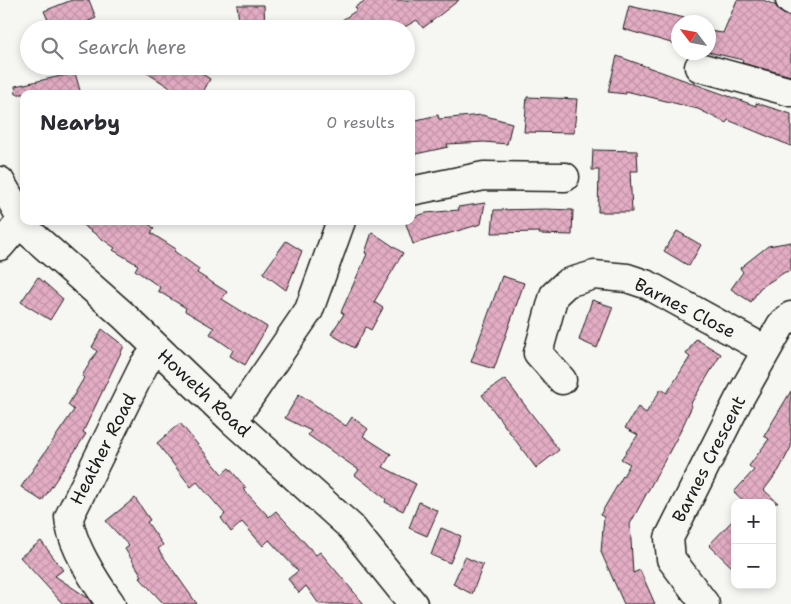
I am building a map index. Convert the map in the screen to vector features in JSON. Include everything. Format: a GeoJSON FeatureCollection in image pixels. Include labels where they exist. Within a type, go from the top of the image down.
{"type":"FeatureCollection","features":[{"type":"Feature","properties":{"kind":"street"},"geometry":{"type":"LineString","coordinates":[[699,67],[791,92]]}},
{"type":"Feature","properties":{"kind":"street"},"geometry":{"type":"LineString","coordinates":[[415,190],[484,176],[566,177]]}},
{"type":"Feature","properties":{"kind":"street","name":"Howeth Road"},"geometry":{"type":"LineString","coordinates":[[0,181],[20,216]]}},
{"type":"Feature","properties":{"kind":"street"},"geometry":{"type":"LineString","coordinates":[[0,246],[20,222]]}},
{"type":"Feature","properties":{"kind":"street","name":"Howeth Road"},"geometry":{"type":"LineString","coordinates":[[25,225],[30,233],[51,253],[123,315],[233,421],[351,527],[413,604]]}},
{"type":"Feature","properties":{"kind":"street"},"geometry":{"type":"LineString","coordinates":[[233,421],[309,310],[340,225]]}},
{"type":"Feature","properties":{"kind":"street","name":"Barnes Close"},"geometry":{"type":"LineString","coordinates":[[562,380],[538,353],[554,295],[567,283],[594,275],[627,278],[648,285],[766,350]]}},
{"type":"Feature","properties":{"kind":"street","name":"Barnes Crescent"},"geometry":{"type":"LineString","coordinates":[[705,604],[671,559],[669,538],[766,350],[781,325],[791,316]]}},
{"type":"Feature","properties":{"kind":"street","name":"Heather Road"},"geometry":{"type":"LineString","coordinates":[[111,604],[101,590],[79,548],[70,525],[69,517],[144,365],[157,349]]}},
{"type":"Feature","properties":{"kind":"building"},"geometry":{"type":"Polygon","coordinates":[[[72,0],[89,0],[96,18],[91,20],[48,20],[44,11],[72,0]]]}},
{"type":"Feature","properties":{"kind":"building"},"geometry":{"type":"Polygon","coordinates":[[[366,0],[459,0],[423,28],[417,20],[342,20],[357,10],[355,7],[366,0]]]}},
{"type":"Feature","properties":{"kind":"building"},"geometry":{"type":"Polygon","coordinates":[[[737,0],[763,0],[775,5],[780,12],[791,16],[791,76],[742,63],[743,60],[716,54],[716,32],[723,33],[737,0]]]}},
{"type":"Feature","properties":{"kind":"building"},"geometry":{"type":"Polygon","coordinates":[[[237,5],[264,5],[265,20],[239,20],[237,5]]]}},
{"type":"Feature","properties":{"kind":"building"},"geometry":{"type":"Polygon","coordinates":[[[629,6],[671,15],[671,43],[623,29],[629,6]]]}},
{"type":"Feature","properties":{"kind":"building"},"geometry":{"type":"Polygon","coordinates":[[[617,56],[756,106],[756,103],[791,114],[791,146],[728,120],[726,123],[698,109],[626,91],[626,94],[608,92],[617,56]]]}},
{"type":"Feature","properties":{"kind":"building"},"geometry":{"type":"Polygon","coordinates":[[[66,75],[76,75],[80,90],[20,90],[20,94],[16,94],[15,86],[66,75]]]}},
{"type":"Feature","properties":{"kind":"building"},"geometry":{"type":"Polygon","coordinates":[[[150,75],[204,75],[210,79],[204,90],[174,90],[150,75]]]}},
{"type":"Feature","properties":{"kind":"building"},"geometry":{"type":"Polygon","coordinates":[[[527,97],[577,99],[574,133],[524,132],[527,97]]]}},
{"type":"Feature","properties":{"kind":"building"},"geometry":{"type":"Polygon","coordinates":[[[438,115],[439,119],[482,115],[512,123],[507,144],[484,142],[447,144],[448,147],[415,154],[415,120],[438,115]]]}},
{"type":"Feature","properties":{"kind":"building"},"geometry":{"type":"Polygon","coordinates":[[[593,150],[637,151],[638,171],[630,171],[632,212],[598,212],[599,170],[592,170],[593,150]]]}},
{"type":"Feature","properties":{"kind":"building"},"geometry":{"type":"Polygon","coordinates":[[[485,203],[481,224],[413,244],[406,225],[415,225],[415,217],[426,213],[459,210],[458,207],[485,203]]]}},
{"type":"Feature","properties":{"kind":"building"},"geometry":{"type":"Polygon","coordinates":[[[494,210],[573,210],[572,235],[539,234],[540,232],[492,233],[494,210]]]}},
{"type":"Feature","properties":{"kind":"building"},"geometry":{"type":"Polygon","coordinates":[[[83,225],[150,225],[154,228],[151,233],[176,249],[174,251],[199,269],[197,273],[227,292],[222,299],[267,327],[245,365],[230,356],[233,350],[210,334],[214,328],[185,311],[186,308],[158,291],[160,287],[135,270],[138,265],[113,250],[115,248],[83,225]]]}},
{"type":"Feature","properties":{"kind":"building"},"geometry":{"type":"Polygon","coordinates":[[[677,231],[701,245],[689,266],[664,251],[677,231]]]}},
{"type":"Feature","properties":{"kind":"building"},"geometry":{"type":"Polygon","coordinates":[[[372,232],[403,253],[374,302],[383,308],[371,330],[366,327],[354,348],[331,334],[344,314],[341,312],[367,254],[365,253],[372,232]]]}},
{"type":"Feature","properties":{"kind":"building"},"geometry":{"type":"Polygon","coordinates":[[[286,241],[302,251],[286,290],[263,273],[286,241]]]}},
{"type":"Feature","properties":{"kind":"building"},"geometry":{"type":"Polygon","coordinates":[[[791,242],[791,271],[785,272],[760,288],[751,302],[731,289],[743,272],[740,268],[768,246],[791,242]]]}},
{"type":"Feature","properties":{"kind":"building"},"geometry":{"type":"Polygon","coordinates":[[[502,276],[524,283],[494,369],[471,362],[502,276]]]}},
{"type":"Feature","properties":{"kind":"building"},"geometry":{"type":"Polygon","coordinates":[[[38,277],[63,299],[50,320],[21,302],[38,277]]]}},
{"type":"Feature","properties":{"kind":"building"},"geometry":{"type":"Polygon","coordinates":[[[592,300],[613,307],[597,348],[579,340],[592,300]]]}},
{"type":"Feature","properties":{"kind":"building"},"geometry":{"type":"Polygon","coordinates":[[[102,329],[124,346],[83,432],[86,434],[42,501],[21,487],[74,410],[68,405],[97,351],[92,347],[102,329]]]}},
{"type":"Feature","properties":{"kind":"building"},"geometry":{"type":"Polygon","coordinates":[[[696,339],[721,354],[690,405],[692,406],[680,432],[630,524],[633,573],[640,570],[655,604],[624,604],[601,552],[604,517],[600,515],[630,464],[621,459],[638,435],[625,428],[638,407],[646,413],[661,389],[667,393],[690,357],[686,354],[696,339]]]}},
{"type":"Feature","properties":{"kind":"building"},"geometry":{"type":"Polygon","coordinates":[[[505,379],[559,450],[536,468],[482,395],[505,379]]]}},
{"type":"Feature","properties":{"kind":"building"},"geometry":{"type":"Polygon","coordinates":[[[791,391],[791,447],[779,470],[764,490],[774,499],[742,499],[734,492],[754,470],[749,466],[769,439],[764,436],[791,391]]]}},
{"type":"Feature","properties":{"kind":"building"},"geometry":{"type":"Polygon","coordinates":[[[299,394],[346,426],[352,417],[368,429],[363,436],[391,454],[383,467],[416,484],[403,511],[385,502],[386,499],[355,475],[359,470],[308,435],[311,431],[285,418],[299,394]]]}},
{"type":"Feature","properties":{"kind":"building"},"geometry":{"type":"Polygon","coordinates":[[[180,423],[222,474],[229,468],[246,488],[243,489],[269,517],[276,511],[316,555],[320,552],[364,604],[319,604],[306,586],[299,593],[288,579],[298,571],[269,540],[263,546],[242,522],[231,532],[221,518],[225,514],[197,482],[191,487],[157,443],[180,423]]]}},
{"type":"Feature","properties":{"kind":"building"},"geometry":{"type":"Polygon","coordinates":[[[135,498],[150,520],[147,522],[163,545],[158,549],[197,604],[164,604],[139,577],[142,576],[125,549],[129,546],[106,521],[135,498]]]}},
{"type":"Feature","properties":{"kind":"building"},"geometry":{"type":"Polygon","coordinates":[[[419,502],[438,511],[427,536],[409,528],[419,502]]]}},
{"type":"Feature","properties":{"kind":"building"},"geometry":{"type":"Polygon","coordinates":[[[731,522],[731,566],[709,545],[731,522]]]}},
{"type":"Feature","properties":{"kind":"building"},"geometry":{"type":"Polygon","coordinates":[[[441,528],[461,536],[450,563],[431,555],[441,528]]]}},
{"type":"Feature","properties":{"kind":"building"},"geometry":{"type":"Polygon","coordinates":[[[41,541],[63,570],[55,576],[88,598],[92,604],[63,604],[20,557],[41,541]]]}},
{"type":"Feature","properties":{"kind":"building"},"geometry":{"type":"Polygon","coordinates":[[[465,557],[483,565],[472,594],[453,584],[465,557]]]}}]}
